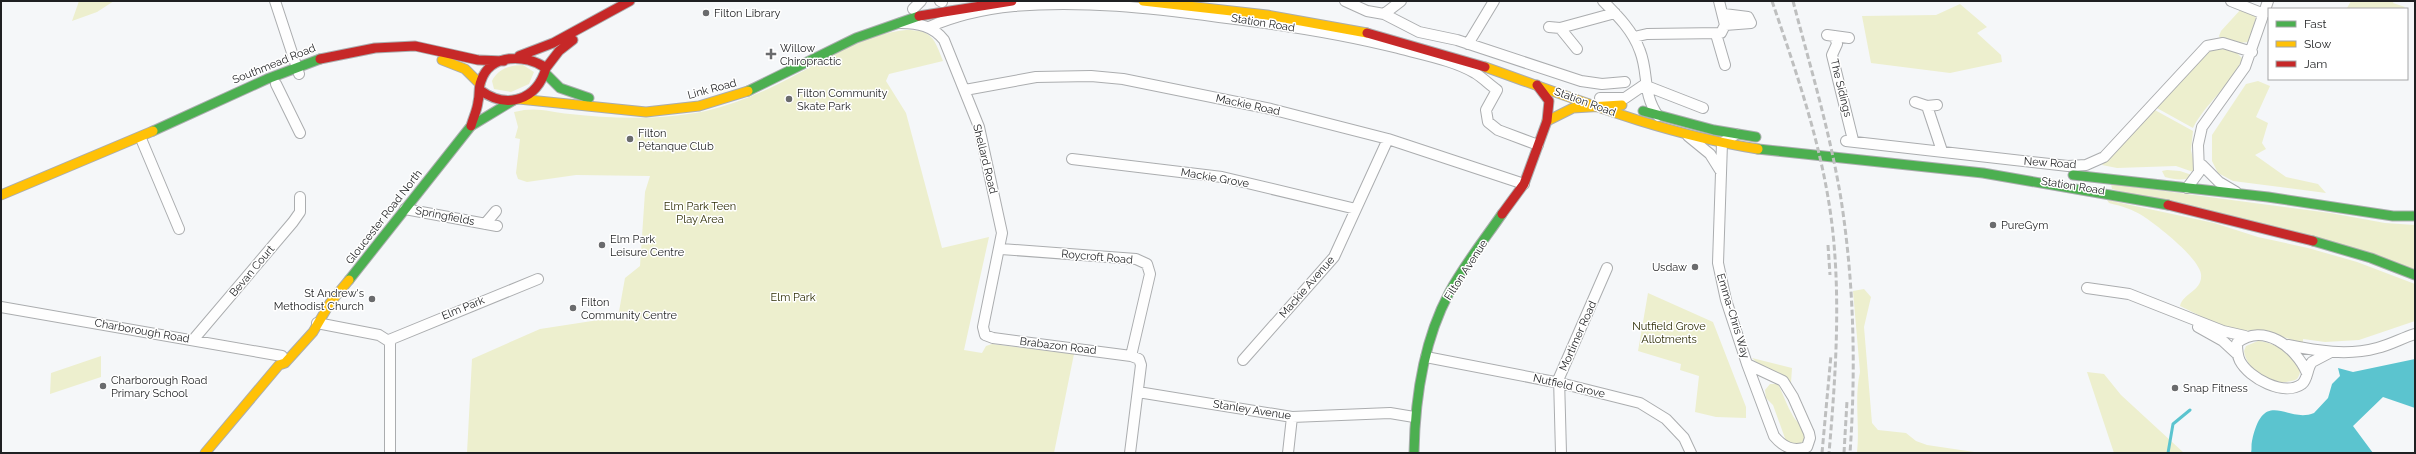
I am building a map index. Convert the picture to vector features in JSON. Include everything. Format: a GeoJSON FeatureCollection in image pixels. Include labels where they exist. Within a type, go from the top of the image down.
{"type":"FeatureCollection","features":[{"type":"Feature","properties":{"kind":"main road"},"geometry":{"type":"LineString","coordinates":[[630,1],[553,43],[504,61],[487,71],[480,87],[488,98],[500,101],[516,99],[538,88],[546,71],[559,51],[571,41],[640,4]]}},
{"type":"Feature","properties":{"kind":"main road"},"geometry":{"type":"LineString","coordinates":[[755,88],[765,76],[833,40],[913,9],[943,1]]}},
{"type":"Feature","properties":{"kind":"main road"},"geometry":{"type":"LineString","coordinates":[[897,23],[950,9],[1012,1]]}},
{"type":"Feature","properties":{"kind":"main road","name":"Station Road"},"geometry":{"type":"LineString","coordinates":[[1143,1],[1237,11],[1363,32],[1442,53],[1575,99]]}},
{"type":"Feature","properties":{"kind":"main road","name":"Station Road"},"geometry":{"type":"LineString","coordinates":[[1216,1],[1360,24],[1416,37],[1599,102],[1688,136],[1722,143],[1917,165],[2108,192],[2263,227],[2378,261],[2415,275]]}},
{"type":"Feature","properties":{"kind":"main road","name":"Link Road"},"geometry":{"type":"LineString","coordinates":[[516,99],[542,98],[616,111],[657,111],[699,106],[755,88],[777,79],[857,38],[897,23]]}},
{"type":"Feature","properties":{"kind":"main road","name":"Southmead Road"},"geometry":{"type":"LineString","coordinates":[[1,195],[173,122],[297,66],[343,53],[375,48],[405,46],[429,48],[478,60],[504,61]]}},
{"type":"Feature","properties":{"kind":"main road","name":"Southmead Road"},"geometry":{"type":"LineString","coordinates":[[67,168],[88,164],[276,84],[297,66],[388,55],[415,56],[452,62],[465,69],[480,87]]}},
{"type":"Feature","properties":{"kind":"main road"},"geometry":{"type":"LineString","coordinates":[[514,58],[534,59],[542,63],[546,71]]}},
{"type":"Feature","properties":{"kind":"main road","name":"Link Road"},"geometry":{"type":"LineString","coordinates":[[546,71],[560,88],[589,98],[642,103],[696,98],[765,76]]}},
{"type":"Feature","properties":{"kind":"main road"},"geometry":{"type":"LineString","coordinates":[[1537,85],[1547,98],[1549,110],[1560,103],[1575,99],[1599,102]]}},
{"type":"Feature","properties":{"kind":"main road","name":"Gloucester Road North"},"geometry":{"type":"LineString","coordinates":[[471,126],[480,87]]}},
{"type":"Feature","properties":{"kind":"main road","name":"Gloucester Road North"},"geometry":{"type":"LineString","coordinates":[[205,453],[280,360],[285,363],[313,332],[330,303],[471,126],[516,99]]}},
{"type":"Feature","properties":{"kind":"main road"},"geometry":{"type":"LineString","coordinates":[[1547,121],[1557,112],[1564,109],[1599,102]]}},
{"type":"Feature","properties":{"kind":"main road","name":"Station Road"},"geometry":{"type":"LineString","coordinates":[[1599,102],[1622,105],[1658,116],[1736,134],[1764,138]]}},
{"type":"Feature","properties":{"kind":"main road","name":"Filton Avenue"},"geometry":{"type":"LineString","coordinates":[[1414,453],[1414,417],[1426,357],[1442,307],[1465,266],[1524,184],[1547,121],[1549,110]]}},
{"type":"Feature","properties":{"kind":"main road"},"geometry":{"type":"LineString","coordinates":[[109,148],[132,145]]}},
{"type":"Feature","properties":{"kind":"main road","name":"Station Road"},"geometry":{"type":"LineString","coordinates":[[1837,146],[2240,194],[2393,216],[2415,216]]}},
{"type":"Feature","properties":{"kind":"street"},"geometry":{"type":"LineString","coordinates":[[275,1],[297,66]]}},
{"type":"Feature","properties":{"kind":"street"},"geometry":{"type":"LineString","coordinates":[[913,9],[921,1]]}},
{"type":"Feature","properties":{"kind":"street","name":"Station Road"},"geometry":{"type":"LineString","coordinates":[[1345,1],[1367,11],[1384,14],[1419,32],[1468,44],[1588,83],[1610,84],[1625,82]]}},
{"type":"Feature","properties":{"kind":"street"},"geometry":{"type":"LineString","coordinates":[[1384,14],[1400,1]]}},
{"type":"Feature","properties":{"kind":"street"},"geometry":{"type":"LineString","coordinates":[[1468,44],[1494,1]]}},
{"type":"Feature","properties":{"kind":"street"},"geometry":{"type":"LineString","coordinates":[[1603,1],[1615,13],[1634,37],[1643,60],[1644,85],[1647,100],[1658,116]]}},
{"type":"Feature","properties":{"kind":"street"},"geometry":{"type":"LineString","coordinates":[[1634,37],[1647,34],[1721,33],[1725,25],[1724,14],[1719,1]]}},
{"type":"Feature","properties":{"kind":"street"},"geometry":{"type":"LineString","coordinates":[[2231,1],[2264,14]]}},
{"type":"Feature","properties":{"kind":"street"},"geometry":{"type":"LineString","coordinates":[[2186,188],[2198,177],[2202,165],[2198,146],[2202,127],[2238,78],[2252,52],[2268,1]]}},
{"type":"Feature","properties":{"kind":"street","name":"Station Road"},"geometry":{"type":"LineString","coordinates":[[929,27],[950,17],[994,9],[1103,5],[1193,12],[1374,42],[1450,63],[1481,75],[1492,82],[1497,90],[1486,110],[1488,122],[1498,130],[1538,145]]}},
{"type":"Feature","properties":{"kind":"street"},"geometry":{"type":"LineString","coordinates":[[1549,27],[1560,28],[1615,13]]}},
{"type":"Feature","properties":{"kind":"street"},"geometry":{"type":"LineString","coordinates":[[1724,14],[1743,15],[1748,17],[1751,24],[1725,25]]}},
{"type":"Feature","properties":{"kind":"street","name":"Shellard Road"},"geometry":{"type":"LineString","coordinates":[[897,23],[911,23],[929,27],[937,31],[944,40],[965,90],[978,127],[1002,233],[1001,249],[983,327],[985,335]]}},
{"type":"Feature","properties":{"kind":"street"},"geometry":{"type":"LineString","coordinates":[[1560,28],[1577,49]]}},
{"type":"Feature","properties":{"kind":"street"},"geometry":{"type":"LineString","coordinates":[[1714,59],[1724,62],[1716,34]]}},
{"type":"Feature","properties":{"kind":"street","name":"The Sidings"},"geometry":{"type":"LineString","coordinates":[[1850,38],[1831,36],[1837,44],[1832,55],[1850,140]]}},
{"type":"Feature","properties":{"kind":"street","name":"New Road"},"geometry":{"type":"LineString","coordinates":[[1850,140],[2068,166],[2080,166],[2096,162],[2110,152],[2207,46],[2212,43],[2223,44],[2252,52]]}},
{"type":"Feature","properties":{"kind":"street","name":"Mackie Road"},"geometry":{"type":"LineString","coordinates":[[965,90],[1036,77],[1091,76],[1123,79],[1271,109],[1388,139],[1524,184]]}},
{"type":"Feature","properties":{"kind":"street"},"geometry":{"type":"LineString","coordinates":[[276,84],[300,133]]}},
{"type":"Feature","properties":{"kind":"street"},"geometry":{"type":"LineString","coordinates":[[1599,102],[1625,98],[1644,85],[1666,90],[1687,102],[1703,108]]}},
{"type":"Feature","properties":{"kind":"street"},"geometry":{"type":"LineString","coordinates":[[1915,102],[1932,106],[1942,151]]}},
{"type":"Feature","properties":{"kind":"street"},"geometry":{"type":"LineString","coordinates":[[1722,143],[1736,134]]}},
{"type":"Feature","properties":{"kind":"street"},"geometry":{"type":"LineString","coordinates":[[1688,136],[1710,154],[1721,172]]}},
{"type":"Feature","properties":{"kind":"street","name":"Mackie Avenue"},"geometry":{"type":"LineString","coordinates":[[1243,360],[1334,257],[1388,139]]}},
{"type":"Feature","properties":{"kind":"street"},"geometry":{"type":"LineString","coordinates":[[142,141],[179,229]]}},
{"type":"Feature","properties":{"kind":"street","name":"Emma-Chris Way"},"geometry":{"type":"LineString","coordinates":[[1722,143],[1718,263],[1726,300],[1747,364],[1771,429],[1779,443],[1798,450],[1807,447],[1810,438],[1809,433],[1789,388],[1783,381],[1747,364]]}},
{"type":"Feature","properties":{"kind":"street","name":"Mackie Grove"},"geometry":{"type":"LineString","coordinates":[[1072,159],[1222,177],[1356,210]]}},
{"type":"Feature","properties":{"kind":"street"},"geometry":{"type":"LineString","coordinates":[[2202,165],[2219,182],[2240,194]]}},
{"type":"Feature","properties":{"kind":"street","name":"Bevan Court"},"geometry":{"type":"LineString","coordinates":[[193,340],[293,222],[300,212],[300,197]]}},
{"type":"Feature","properties":{"kind":"street","name":"Springfields"},"geometry":{"type":"LineString","coordinates":[[405,209],[497,226]]}},
{"type":"Feature","properties":{"kind":"street","name":"Springfields"},"geometry":{"type":"LineString","coordinates":[[485,224],[496,211]]}},
{"type":"Feature","properties":{"kind":"street","name":"Roycroft Road"},"geometry":{"type":"LineString","coordinates":[[1001,249],[1136,259],[1147,264],[1150,274],[1131,356]]}},
{"type":"Feature","properties":{"kind":"street","name":"Mortimer Road"},"geometry":{"type":"LineString","coordinates":[[1561,453],[1559,378],[1566,358],[1607,268]]}},
{"type":"Feature","properties":{"kind":"street","name":"Elm Park"},"geometry":{"type":"LineString","coordinates":[[389,340],[538,279]]}},
{"type":"Feature","properties":{"kind":"street"},"geometry":{"type":"LineString","coordinates":[[2087,288],[2129,294],[2223,331],[2245,336],[2264,336],[2286,344],[2331,352],[2377,348],[2415,334]]}},
{"type":"Feature","properties":{"kind":"street","name":"Charborough Road"},"geometry":{"type":"LineString","coordinates":[[1,307],[193,340],[280,360]]}},
{"type":"Feature","properties":{"kind":"street"},"geometry":{"type":"LineString","coordinates":[[2164,307],[2219,338],[2236,353],[2244,367],[2251,374],[2275,386],[2291,388],[2300,385],[2305,380],[2314,360],[2331,352]]}},
{"type":"Feature","properties":{"kind":"street"},"geometry":{"type":"LineString","coordinates":[[317,324],[374,333],[389,340],[391,346],[390,453]]}},
{"type":"Feature","properties":{"kind":"street","name":"Brabazon Road"},"geometry":{"type":"LineString","coordinates":[[985,335],[994,338],[1131,356]]}},
{"type":"Feature","properties":{"kind":"street"},"geometry":{"type":"LineString","coordinates":[[2236,353],[2237,343],[2245,336]]}},
{"type":"Feature","properties":{"kind":"street"},"geometry":{"type":"LineString","coordinates":[[2286,344],[2301,358],[2307,373]]}},
{"type":"Feature","properties":{"kind":"street"},"geometry":{"type":"LineString","coordinates":[[1130,453],[1141,365],[1138,359],[1131,356]]}},
{"type":"Feature","properties":{"kind":"street","name":"Nutfield Grove"},"geometry":{"type":"LineString","coordinates":[[1426,357],[1560,383],[1627,399],[1649,408],[1675,427],[1687,443],[1691,453]]}},
{"type":"Feature","properties":{"kind":"street"},"geometry":{"type":"LineString","coordinates":[[1756,388],[1764,373]]}},
{"type":"Feature","properties":{"kind":"street","name":"Stanley Avenue"},"geometry":{"type":"LineString","coordinates":[[1138,392],[1292,417],[1390,413],[1414,417]]}},
{"type":"Feature","properties":{"kind":"street"},"geometry":{"type":"LineString","coordinates":[[1288,453],[1292,417]]}},
{"type":"Feature","properties":{"kind":"green space"},"geometry":{"type":"Polygon","coordinates":[[[79,1],[114,1],[97,12],[72,21],[79,1]]]}},
{"type":"Feature","properties":{"kind":"green space"},"geometry":{"type":"Polygon","coordinates":[[[2351,1],[2394,1],[2393,3],[2405,7],[2404,8],[2347,8],[2351,1]]]}},
{"type":"Feature","properties":{"kind":"green space"},"geometry":{"type":"Polygon","coordinates":[[[1960,4],[1987,27],[1977,33],[2001,55],[2002,62],[1950,73],[1871,63],[1862,16],[1936,15],[1960,4]]]}},
{"type":"Feature","properties":{"kind":"green space"},"geometry":{"type":"Polygon","coordinates":[[[2242,8],[2256,17],[2249,42],[2238,43],[2221,40],[2219,36],[2221,31],[2242,8]]]}},
{"type":"Feature","properties":{"kind":"green space","name":"Elm Park"},"geometry":{"type":"Polygon","coordinates":[[[915,30],[931,37],[937,46],[943,61],[889,74],[886,81],[906,113],[942,248],[989,237],[964,350],[982,353],[986,346],[992,344],[1074,354],[1054,453],[467,453],[472,359],[540,329],[618,317],[625,278],[640,266],[645,192],[650,176],[576,175],[527,182],[518,179],[516,173],[520,139],[515,138],[518,127],[514,112],[536,109],[587,116],[638,118],[672,116],[706,111],[728,105],[760,93],[846,48],[890,32],[915,30]]]}},
{"type":"Feature","properties":{"kind":"green space"},"geometry":{"type":"Polygon","coordinates":[[[2219,46],[2236,52],[2242,58],[2241,62],[2230,79],[2198,119],[2193,128],[2155,107],[2207,50],[2219,46]]]}},
{"type":"Feature","properties":{"kind":"green space"},"geometry":{"type":"Polygon","coordinates":[[[523,65],[534,72],[529,84],[511,92],[494,89],[492,81],[498,73],[505,68],[523,65]]]}},
{"type":"Feature","properties":{"kind":"green space"},"geometry":{"type":"Polygon","coordinates":[[[2258,81],[2270,86],[2256,117],[2268,123],[2262,143],[2266,149],[2255,155],[2286,177],[2318,184],[2326,193],[2233,181],[2218,173],[2212,161],[2212,135],[2246,84],[2258,81]]]}},
{"type":"Feature","properties":{"kind":"green space"},"geometry":{"type":"Polygon","coordinates":[[[2153,109],[2193,131],[2191,150],[2196,173],[2176,166],[2117,168],[2102,165],[2153,109]]]}},
{"type":"Feature","properties":{"kind":"green space"},"geometry":{"type":"Polygon","coordinates":[[[2162,171],[2180,171],[2195,176],[2184,179],[2169,178],[2165,177],[2162,171]]]}},
{"type":"Feature","properties":{"kind":"green space"},"geometry":{"type":"Polygon","coordinates":[[[2111,184],[2330,213],[2385,223],[2415,225],[2415,270],[2112,189],[2111,184]]]}},
{"type":"Feature","properties":{"kind":"green space"},"geometry":{"type":"Polygon","coordinates":[[[2107,200],[2214,223],[2258,237],[2308,248],[2357,262],[2415,284],[2415,321],[2359,340],[2325,342],[2303,339],[2303,343],[2262,331],[2229,330],[2180,306],[2201,280],[2201,274],[2193,259],[2167,234],[2143,216],[2131,210],[2109,203],[2107,200]]]}},
{"type":"Feature","properties":{"kind":"green space"},"geometry":{"type":"Polygon","coordinates":[[[1864,289],[1871,297],[1864,327],[1872,423],[1878,430],[1906,433],[1916,441],[1927,445],[1981,453],[1857,453],[1857,392],[1860,372],[1853,291],[1864,289]]]}},
{"type":"Feature","properties":{"kind":"green space","name":"Nutfield Grove Allotments"},"geometry":{"type":"Polygon","coordinates":[[[1648,293],[1713,322],[1746,407],[1746,418],[1716,417],[1695,412],[1699,376],[1680,370],[1681,364],[1638,351],[1648,293]]]}},
{"type":"Feature","properties":{"kind":"green space"},"geometry":{"type":"Polygon","coordinates":[[[2258,341],[2281,348],[2295,358],[2299,365],[2300,372],[2297,379],[2289,382],[2281,382],[2264,377],[2257,372],[2246,359],[2244,351],[2246,346],[2258,341]]]}},
{"type":"Feature","properties":{"kind":"green space"},"geometry":{"type":"Polygon","coordinates":[[[101,356],[101,377],[50,394],[51,373],[101,356]]]}},
{"type":"Feature","properties":{"kind":"green space"},"geometry":{"type":"Polygon","coordinates":[[[1752,358],[1792,368],[1791,383],[1786,378],[1761,365],[1752,358]]]}},
{"type":"Feature","properties":{"kind":"green space"},"geometry":{"type":"Polygon","coordinates":[[[2087,372],[2104,374],[2121,395],[2184,453],[2114,453],[2087,372]]]}},
{"type":"Feature","properties":{"kind":"green space"},"geometry":{"type":"Polygon","coordinates":[[[1770,384],[1778,384],[1793,416],[1804,430],[1806,442],[1798,446],[1786,441],[1773,405],[1766,398],[1765,390],[1770,384]]]}},
{"type":"Feature","properties":{"kind":"water"},"geometry":{"type":"Polygon","coordinates":[[[2415,359],[2415,408],[2383,397],[2353,426],[2373,453],[2251,453],[2252,441],[2257,424],[2263,415],[2270,411],[2277,410],[2304,415],[2314,413],[2328,398],[2332,384],[2340,376],[2338,368],[2353,372],[2415,359]]]}},
{"type":"Feature","properties":{"kind":"waterway"},"geometry":{"type":"LineString","coordinates":[[2168,453],[2173,424],[2190,410]]}},
{"type":"Feature","properties":{"kind":"railway"},"geometry":{"type":"LineString","coordinates":[[1772,1],[1802,90],[1818,151],[1825,182],[1834,244],[1837,322],[1835,375],[1829,453]]}},
{"type":"Feature","properties":{"kind":"railway"},"geometry":{"type":"LineString","coordinates":[[1793,1],[1831,149],[1841,199],[1849,262],[1853,326],[1853,389],[1850,453]]}},
{"type":"Feature","properties":{"kind":"railway"},"geometry":{"type":"LineString","coordinates":[[1828,245],[1830,275]]}},
{"type":"Feature","properties":{"kind":"railway"},"geometry":{"type":"LineString","coordinates":[[1822,453],[1831,355]]}},
{"type":"Feature","properties":{"kind":"railway"},"geometry":{"type":"LineString","coordinates":[[1844,453],[1847,401]]}},
{"type":"Feature","properties":{"kind":"traffic: fast"},"geometry":{"type":"LineString","coordinates":[[748,91],[856,38],[919,16]]}},
{"type":"Feature","properties":{"kind":"traffic: fast"},"geometry":{"type":"LineString","coordinates":[[153,131],[267,79],[320,59]]}},
{"type":"Feature","properties":{"kind":"traffic: fast"},"geometry":{"type":"LineString","coordinates":[[546,74],[560,88],[589,98]]}},
{"type":"Feature","properties":{"kind":"traffic: fast"},"geometry":{"type":"LineString","coordinates":[[349,280],[471,126],[514,100]]}},
{"type":"Feature","properties":{"kind":"traffic: fast"},"geometry":{"type":"LineString","coordinates":[[1643,111],[1714,130],[1756,137]]}},
{"type":"Feature","properties":{"kind":"traffic: fast"},"geometry":{"type":"LineString","coordinates":[[1758,149],[1983,173],[2168,205]]}},
{"type":"Feature","properties":{"kind":"traffic: fast"},"geometry":{"type":"LineString","coordinates":[[2073,175],[2268,197],[2393,216],[2415,216]]}},
{"type":"Feature","properties":{"kind":"traffic: fast"},"geometry":{"type":"LineString","coordinates":[[1414,453],[1414,435],[1420,378],[1429,341],[1435,324],[1455,282],[1502,214]]}},
{"type":"Feature","properties":{"kind":"traffic: fast"},"geometry":{"type":"LineString","coordinates":[[2313,241],[2371,258],[2415,275]]}},
{"type":"Feature","properties":{"kind":"traffic: slow"},"geometry":{"type":"LineString","coordinates":[[1143,1],[1267,15],[1367,33]]}},
{"type":"Feature","properties":{"kind":"traffic: slow"},"geometry":{"type":"LineString","coordinates":[[442,60],[465,69],[480,84]]}},
{"type":"Feature","properties":{"kind":"traffic: slow"},"geometry":{"type":"LineString","coordinates":[[1485,67],[1653,126],[1722,143],[1758,149]]}},
{"type":"Feature","properties":{"kind":"traffic: slow"},"geometry":{"type":"LineString","coordinates":[[519,99],[646,112],[699,106],[748,91]]}},
{"type":"Feature","properties":{"kind":"traffic: slow"},"geometry":{"type":"LineString","coordinates":[[1547,121],[1555,115],[1573,108],[1622,105]]}},
{"type":"Feature","properties":{"kind":"traffic: slow"},"geometry":{"type":"LineString","coordinates":[[1,195],[153,131]]}},
{"type":"Feature","properties":{"kind":"traffic: slow"},"geometry":{"type":"LineString","coordinates":[[205,453],[279,365],[285,363],[313,332],[330,303],[349,280]]}},
{"type":"Feature","properties":{"kind":"traffic: jam"},"geometry":{"type":"LineString","coordinates":[[519,56],[553,43],[630,1]]}},
{"type":"Feature","properties":{"kind":"traffic: jam"},"geometry":{"type":"LineString","coordinates":[[919,16],[952,9],[1012,1]]}},
{"type":"Feature","properties":{"kind":"traffic: jam"},"geometry":{"type":"LineString","coordinates":[[1367,33],[1431,50],[1485,67]]}},
{"type":"Feature","properties":{"kind":"traffic: jam"},"geometry":{"type":"LineString","coordinates":[[546,68],[559,51],[573,40]]}},
{"type":"Feature","properties":{"kind":"traffic: jam"},"geometry":{"type":"LineString","coordinates":[[320,59],[375,48],[415,46],[478,60],[504,61]]}},
{"type":"Feature","properties":{"kind":"traffic: jam"},"geometry":{"type":"LineString","coordinates":[[471,126],[478,103],[480,86],[482,78],[495,64],[503,60],[521,58],[530,59],[546,68],[543,78],[537,87],[529,94],[520,98],[509,101],[499,100],[489,97],[480,90]]}},
{"type":"Feature","properties":{"kind":"traffic: jam"},"geometry":{"type":"LineString","coordinates":[[1502,214],[1524,184],[1547,121],[1549,101],[1537,85]]}},
{"type":"Feature","properties":{"kind":"traffic: jam"},"geometry":{"type":"LineString","coordinates":[[2168,205],[2313,241]]}},
{"type":"Feature","properties":{"kind":"place","name":"Filton Library"},"geometry":{"type":"Point","coordinates":[706,13]}},
{"type":"Feature","properties":{"kind":"place","name":"Willow Chiropractic"},"geometry":{"type":"Point","coordinates":[771,54]}},
{"type":"Feature","properties":{"kind":"place","name":"Filton Community Skate Park"},"geometry":{"type":"Point","coordinates":[789,99]}},
{"type":"Feature","properties":{"kind":"place","name":"Filton Pétanque Club"},"geometry":{"type":"Point","coordinates":[630,139]}},
{"type":"Feature","properties":{"kind":"place","name":"PureGym"},"geometry":{"type":"Point","coordinates":[1993,225]}},
{"type":"Feature","properties":{"kind":"place","name":"Elm Park Leisure Centre"},"geometry":{"type":"Point","coordinates":[602,245]}},
{"type":"Feature","properties":{"kind":"place","name":"Usdaw"},"geometry":{"type":"Point","coordinates":[1695,267]}},
{"type":"Feature","properties":{"kind":"place","name":"St Andrew's Methodist Church"},"geometry":{"type":"Point","coordinates":[372,299]}},
{"type":"Feature","properties":{"kind":"place","name":"Filton Community Centre"},"geometry":{"type":"Point","coordinates":[573,308]}},
{"type":"Feature","properties":{"kind":"place","name":"Charborough Road Primary School"},"geometry":{"type":"Point","coordinates":[103,386]}},
{"type":"Feature","properties":{"kind":"place","name":"Snap Fitness"},"geometry":{"type":"Point","coordinates":[2175,388]}},
{"type":"Feature","properties":{"kind":"park label","name":"Elm Park Teen Play Area"},"geometry":{"type":"Point","coordinates":[700,212]}}]}
